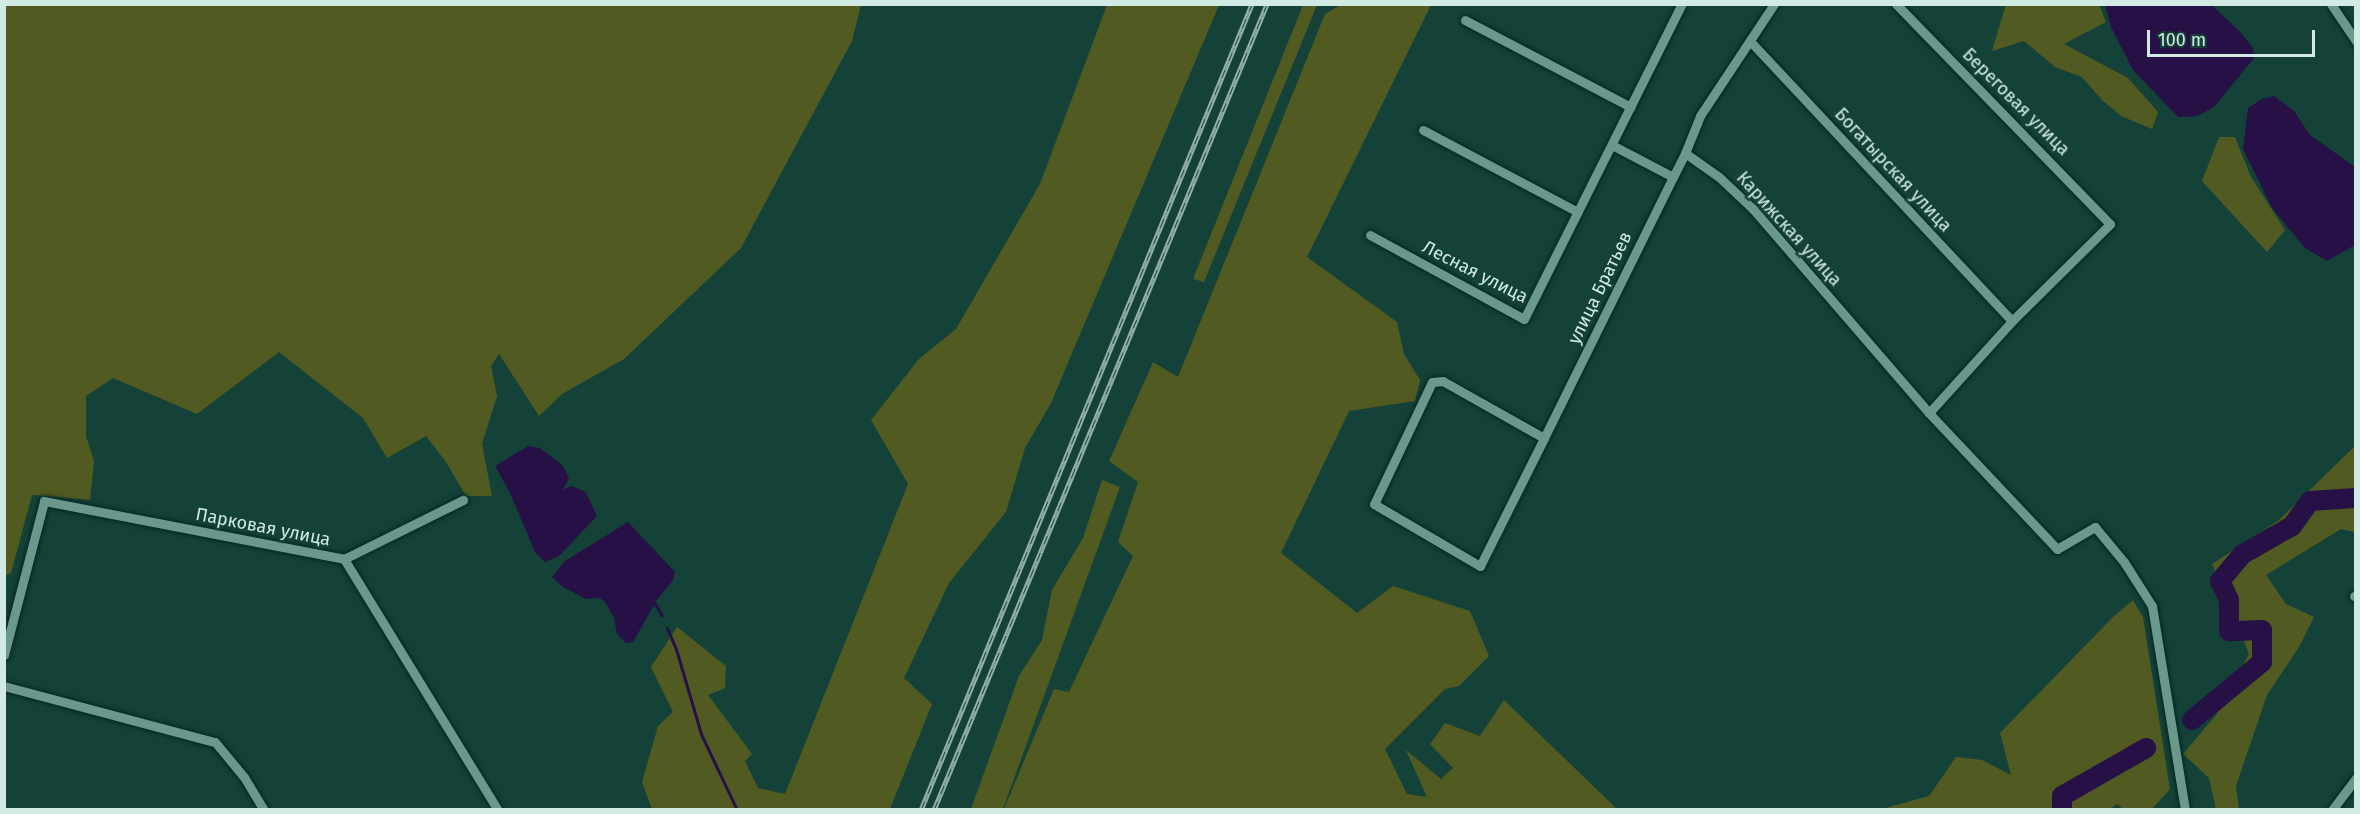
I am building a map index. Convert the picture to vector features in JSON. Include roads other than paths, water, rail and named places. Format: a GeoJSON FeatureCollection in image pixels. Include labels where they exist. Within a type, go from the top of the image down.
{"type":"FeatureCollection","features":[{"type":"Feature","properties":{"kind":"street","name":"Лесная улица"},"geometry":{"type":"LineString","coordinates":[[1370,235],[1524,319],[1682,4]]}},
{"type":"Feature","properties":{"kind":"street"},"geometry":{"type":"LineString","coordinates":[[1685,153],[1700,116],[1774,4]]}},
{"type":"Feature","properties":{"kind":"street","name":"Береговая улица"},"geometry":{"type":"LineString","coordinates":[[1896,4],[2110,224],[2012,321]]}},
{"type":"Feature","properties":{"kind":"street"},"geometry":{"type":"LineString","coordinates":[[2331,4],[2355,42]]}},
{"type":"Feature","properties":{"kind":"street"},"geometry":{"type":"LineString","coordinates":[[1466,20],[1630,107]]}},
{"type":"Feature","properties":{"kind":"street","name":"Богатырская улица"},"geometry":{"type":"LineString","coordinates":[[1750,41],[2012,321]]}},
{"type":"Feature","properties":{"kind":"street"},"geometry":{"type":"LineString","coordinates":[[1423,130],[1578,212]]}},
{"type":"Feature","properties":{"kind":"street"},"geometry":{"type":"LineString","coordinates":[[1612,145],[1673,177]]}},
{"type":"Feature","properties":{"kind":"street","name":"улица Братьев"},"geometry":{"type":"LineString","coordinates":[[1544,438],[1443,381],[1432,382],[1374,504],[1480,566],[1544,438],[1685,153]]}},
{"type":"Feature","properties":{"kind":"street","name":"Карижская улица"},"geometry":{"type":"LineString","coordinates":[[1685,153],[1719,177],[1753,209],[1929,413],[2057,549],[2095,527],[2140,585],[2152,606],[2185,810]]}},
{"type":"Feature","properties":{"kind":"street"},"geometry":{"type":"LineString","coordinates":[[1929,413],[2012,321]]}},
{"type":"Feature","properties":{"kind":"street"},"geometry":{"type":"LineString","coordinates":[[344,559],[463,500]]}},
{"type":"Feature","properties":{"kind":"street","name":"Парковая улица"},"geometry":{"type":"LineString","coordinates":[[4,655],[44,501],[344,559],[498,810]]}},
{"type":"Feature","properties":{"kind":"street"},"geometry":{"type":"LineString","coordinates":[[4,686],[215,742],[244,777],[264,810]]}},
{"type":"Feature","properties":{"kind":"street"},"geometry":{"type":"LineString","coordinates":[[2332,810],[2355,778]]}},
{"type":"Feature","properties":{"kind":"waterway"},"geometry":{"type":"LineString","coordinates":[[2192,720],[2262,662],[2262,630],[2229,631],[2229,600],[2220,581],[2243,554],[2292,526],[2310,501],[2356,498]]}},
{"type":"Feature","properties":{"kind":"waterway"},"geometry":{"type":"LineString","coordinates":[[653,600],[662,616]]}},
{"type":"Feature","properties":{"kind":"waterway"},"geometry":{"type":"LineString","coordinates":[[667,628],[676,649],[701,734],[737,810]]}},
{"type":"Feature","properties":{"kind":"waterway"},"geometry":{"type":"LineString","coordinates":[[2062,810],[2062,796],[2146,748]]}},
{"type":"Feature","properties":{"kind":"railway"},"geometry":{"type":"LineString","coordinates":[[921,810],[1252,4]]}},
{"type":"Feature","properties":{"kind":"railway"},"geometry":{"type":"LineString","coordinates":[[934,810],[1267,4]]}}]}
